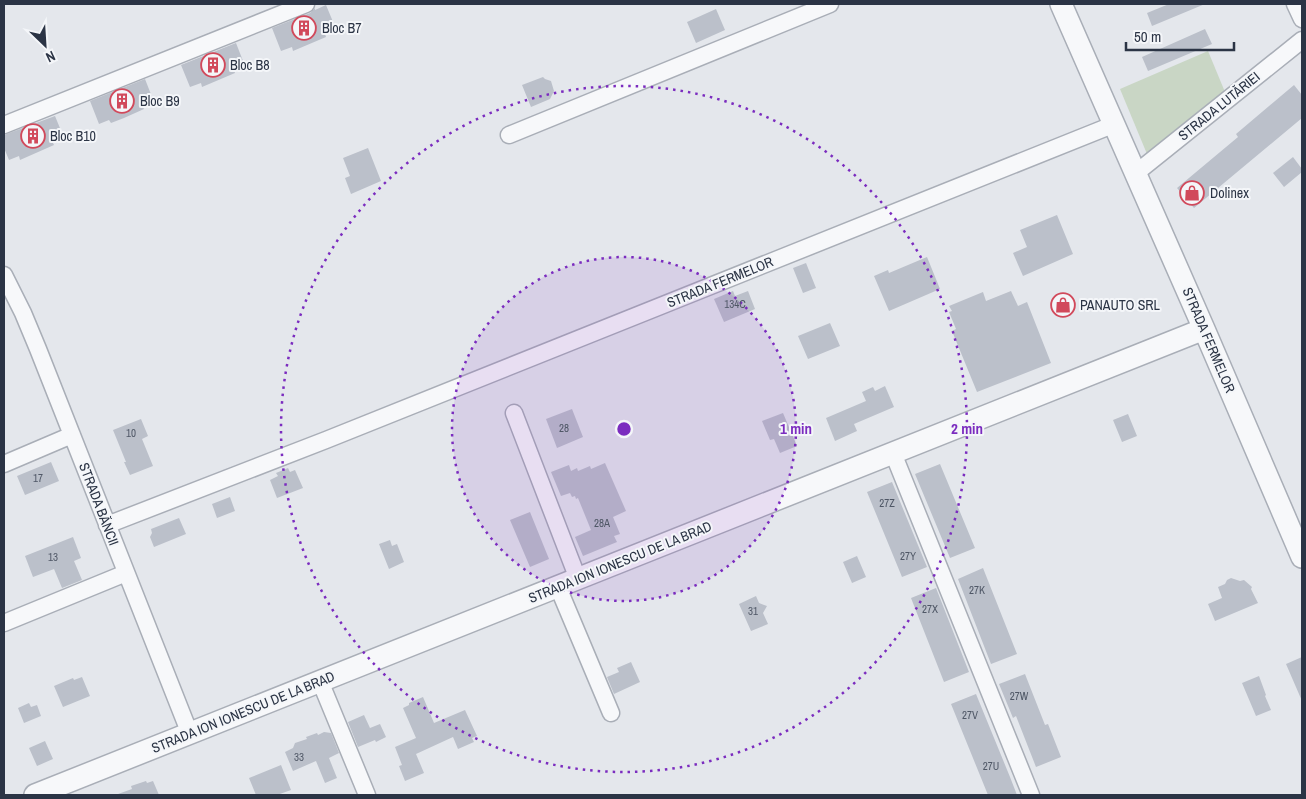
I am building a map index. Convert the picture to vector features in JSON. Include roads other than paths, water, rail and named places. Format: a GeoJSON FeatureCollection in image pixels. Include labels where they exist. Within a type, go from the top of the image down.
{"type":"FeatureCollection","features":[{"type":"Feature","properties":{"kind":"street"},"geometry":{"type":"LineString","coordinates":[[4,125],[306,4]]}},
{"type":"Feature","properties":{"kind":"street"},"geometry":{"type":"LineString","coordinates":[[509,135],[830,4]]}},
{"type":"Feature","properties":{"kind":"street","name":"STRADA FERMELOR"},"geometry":{"type":"LineString","coordinates":[[1062,4],[1204,329],[1298,535],[1302,557]]}},
{"type":"Feature","properties":{"kind":"street"},"geometry":{"type":"LineString","coordinates":[[1295,4],[1302,19]]}},
{"type":"Feature","properties":{"kind":"street","name":"STRADA LUTĂRIEI"},"geometry":{"type":"LineString","coordinates":[[1136,173],[1302,40]]}},
{"type":"Feature","properties":{"kind":"street","name":"STRADA FERMELOR"},"geometry":{"type":"LineString","coordinates":[[107,524],[326,440],[1115,124]]}},
{"type":"Feature","properties":{"kind":"street","name":"STRADA BĂNCII"},"geometry":{"type":"LineString","coordinates":[[6,285],[38,349],[190,734]]}},
{"type":"Feature","properties":{"kind":"street","name":"STRADA ION IONESCU DE LA BRAD"},"geometry":{"type":"LineString","coordinates":[[35,795],[1204,329]]}},
{"type":"Feature","properties":{"kind":"street"},"geometry":{"type":"LineString","coordinates":[[514,413],[611,713]]}},
{"type":"Feature","properties":{"kind":"street"},"geometry":{"type":"LineString","coordinates":[[4,464],[72,435]]}},
{"type":"Feature","properties":{"kind":"street"},"geometry":{"type":"LineString","coordinates":[[894,453],[1031,795]]}},
{"type":"Feature","properties":{"kind":"street"},"geometry":{"type":"LineString","coordinates":[[4,623],[126,573]]}},
{"type":"Feature","properties":{"kind":"street"},"geometry":{"type":"LineString","coordinates":[[320,681],[367,795]]}},
{"type":"Feature","properties":{"kind":"place","name":"Bloc B7"},"geometry":{"type":"Point","coordinates":[304,28]}},
{"type":"Feature","properties":{"kind":"place","name":"Bloc B8"},"geometry":{"type":"Point","coordinates":[213,65]}},
{"type":"Feature","properties":{"kind":"place","name":"Bloc B9"},"geometry":{"type":"Point","coordinates":[122,101]}},
{"type":"Feature","properties":{"kind":"place","name":"Bloc B10"},"geometry":{"type":"Point","coordinates":[33,136]}},
{"type":"Feature","properties":{"kind":"place","name":"Dolinex"},"geometry":{"type":"Point","coordinates":[1192,193]}},
{"type":"Feature","properties":{"kind":"place","name":"PANAUTO SRL"},"geometry":{"type":"Point","coordinates":[1063,305]}}]}
